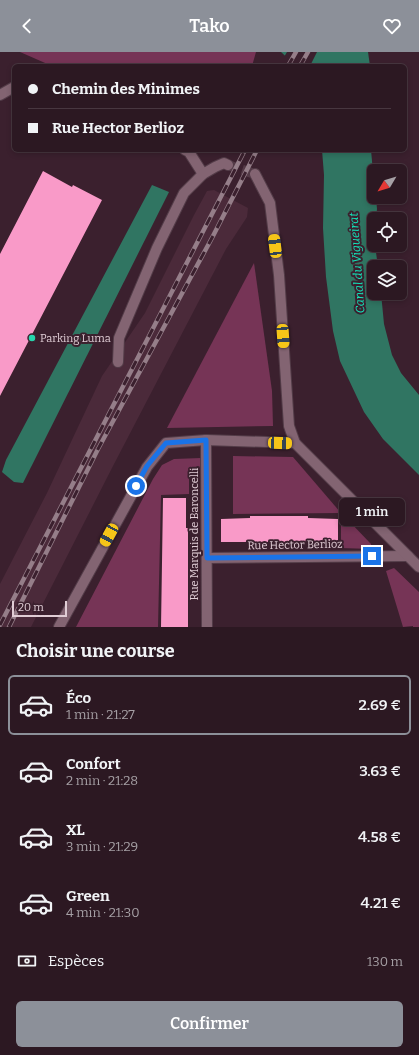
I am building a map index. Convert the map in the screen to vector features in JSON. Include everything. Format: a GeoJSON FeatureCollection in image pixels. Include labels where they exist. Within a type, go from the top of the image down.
{"type":"FeatureCollection","features":[{"type":"Feature","properties":{"kind":"street"},"geometry":{"type":"LineString","coordinates":[[0,95],[12,88]]}},
{"type":"Feature","properties":{"kind":"street"},"geometry":{"type":"LineString","coordinates":[[189,152],[203,174]]}},
{"type":"Feature","properties":{"kind":"street"},"geometry":{"type":"LineString","coordinates":[[118,362],[119,338],[157,248],[184,193],[203,174],[224,163],[228,165]]}},
{"type":"Feature","properties":{"kind":"street"},"geometry":{"type":"LineString","coordinates":[[255,174],[270,203],[279,275],[289,426],[295,443],[419,567]]}},
{"type":"Feature","properties":{"kind":"street"},"geometry":{"type":"LineString","coordinates":[[59,627],[147,466],[166,443],[206,440],[295,443]]}},
{"type":"Feature","properties":{"kind":"street","name":"Rue Marquis de Baroncelli"},"geometry":{"type":"LineString","coordinates":[[206,440],[207,627]]}},
{"type":"Feature","properties":{"kind":"street","name":"Rue Hector Berlioz"},"geometry":{"type":"LineString","coordinates":[[207,558],[408,556]]}},
{"type":"Feature","properties":{"kind":"shaded area"},"geometry":{"type":"Polygon","coordinates":[[[20,52],[256,52],[253,64],[47,64],[20,52]]]}},
{"type":"Feature","properties":{"kind":"shaded area"},"geometry":{"type":"Polygon","coordinates":[[[214,190],[248,208],[247,217],[226,249],[31,627],[0,627],[0,584],[47,493],[102,376],[145,313],[207,191],[214,190]]]}},
{"type":"Feature","properties":{"kind":"shaded area"},"geometry":{"type":"Polygon","coordinates":[[[254,263],[272,391],[273,426],[167,428],[254,263]]]}},
{"type":"Feature","properties":{"kind":"shaded area"},"geometry":{"type":"Polygon","coordinates":[[[233,456],[293,457],[341,513],[233,514],[233,456]]]}},
{"type":"Feature","properties":{"kind":"shaded area"},"geometry":{"type":"Polygon","coordinates":[[[201,458],[200,478],[189,479],[189,494],[161,495],[158,627],[76,627],[153,479],[162,465],[174,459],[201,458]]]}},
{"type":"Feature","properties":{"kind":"shaded area"},"geometry":{"type":"Polygon","coordinates":[[[341,520],[349,521],[371,544],[371,549],[341,548],[341,520]]]}},
{"type":"Feature","properties":{"kind":"shaded area"},"geometry":{"type":"Polygon","coordinates":[[[394,568],[419,592],[419,627],[403,627],[386,571],[394,568]]]}},
{"type":"Feature","properties":{"kind":"water"},"geometry":{"type":"Polygon","coordinates":[[[281,52],[368,52],[370,64],[294,64],[281,52]]]}},
{"type":"Feature","properties":{"kind":"water","name":"Canal du Vigueirat"},"geometry":{"type":"Polygon","coordinates":[[[322,152],[371,152],[372,164],[367,164],[367,204],[377,204],[377,209],[377,212],[367,212],[367,252],[376,252],[377,260],[367,260],[367,300],[382,300],[384,324],[392,355],[401,373],[419,395],[419,475],[383,439],[364,412],[340,361],[333,331],[326,277],[323,228],[324,175],[322,152]]]}},
{"type":"Feature","properties":{"kind":"water"},"geometry":{"type":"Polygon","coordinates":[[[152,185],[169,192],[23,483],[14,482],[2,472],[6,460],[152,185]]]}},
{"type":"Feature","properties":{"kind":"pier"},"geometry":{"type":"Polygon","coordinates":[[[287,52],[317,52],[311,64],[291,64],[284,57],[287,52]]]}},
{"type":"Feature","properties":{"kind":"building"},"geometry":{"type":"Polygon","coordinates":[[[43,171],[72,187],[73,185],[102,200],[0,396],[0,254],[43,171]]]}},
{"type":"Feature","properties":{"kind":"building"},"geometry":{"type":"Polygon","coordinates":[[[163,498],[186,498],[186,528],[188,528],[188,627],[161,627],[163,498]]]}},
{"type":"Feature","properties":{"kind":"building"},"geometry":{"type":"Polygon","coordinates":[[[250,516],[308,516],[308,518],[338,519],[338,542],[221,542],[221,519],[250,518],[250,516]]]}},
{"type":"Feature","properties":{"kind":"tunnel"},"geometry":{"type":"LineString","coordinates":[[228,165],[255,174]]}},
{"type":"Feature","properties":{"kind":"railway"},"geometry":{"type":"LineString","coordinates":[[289,64],[296,52]]}},
{"type":"Feature","properties":{"kind":"railway"},"geometry":{"type":"LineString","coordinates":[[301,64],[308,52]]}},
{"type":"Feature","properties":{"kind":"railway"},"geometry":{"type":"LineString","coordinates":[[0,625],[244,152]]}},
{"type":"Feature","properties":{"kind":"railway"},"geometry":{"type":"LineString","coordinates":[[9,627],[98,449],[213,236],[256,152]]}},
{"type":"Feature","properties":{"kind":"place","name":"Parking Luma"},"geometry":{"type":"Point","coordinates":[32,338]}},
{"type":"Feature","properties":{"kind":"route"},"geometry":{"type":"LineString","coordinates":[[136,486],[147,466],[166,443],[206,440],[207,558],[372,556]]}}]}
